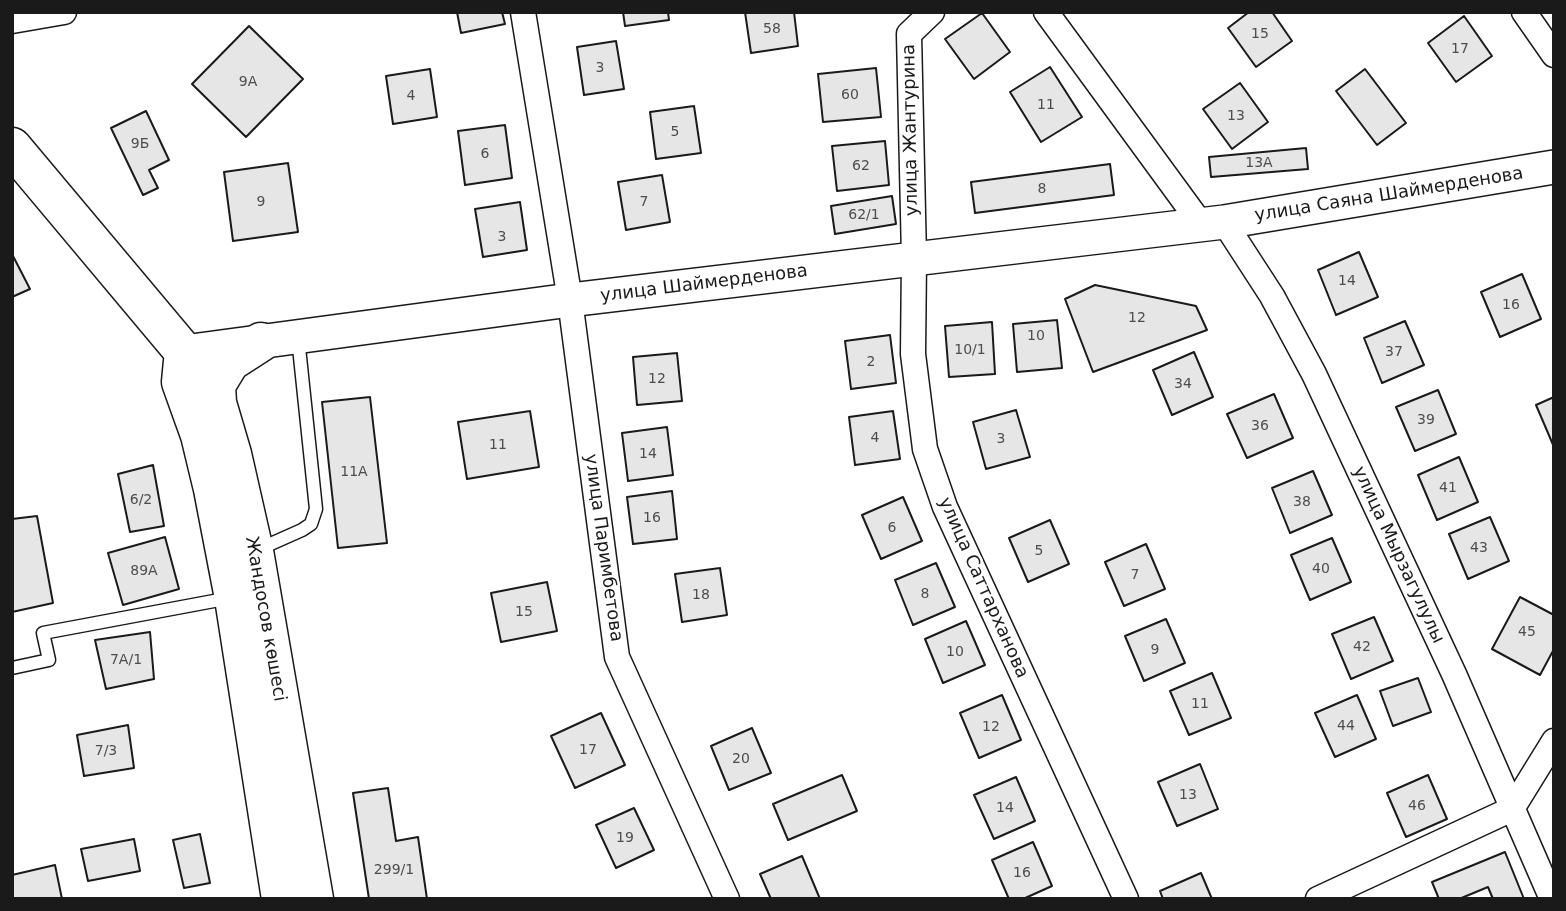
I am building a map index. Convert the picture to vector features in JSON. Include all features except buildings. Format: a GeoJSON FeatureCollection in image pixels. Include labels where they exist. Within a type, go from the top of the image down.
{"type":"FeatureCollection","features":[{"type":"Feature","properties":{"kind":"main road","name":"Жандосов көшесі"},"geometry":{"type":"LineString","coordinates":[[16,158],[184,352],[203,370],[217,403],[232,454],[254,551],[314,899]]}},
{"type":"Feature","properties":{"kind":"main road"},"geometry":{"type":"LineString","coordinates":[[217,403],[216,385],[230,362],[280,339]]}},
{"type":"Feature","properties":{"kind":"main road","name":"Жандосов көшесі"},"geometry":{"type":"LineString","coordinates":[[184,352],[181,383],[200,435],[234,597],[281,899]]}},
{"type":"Feature","properties":{"kind":"street"},"geometry":{"type":"LineString","coordinates":[[12,21],[64,12]]}},
{"type":"Feature","properties":{"kind":"street","name":"улица Паримбетова"},"geometry":{"type":"LineString","coordinates":[[523,12],[570,300],[617,657],[727,899]]}},
{"type":"Feature","properties":{"kind":"street","name":"улица Жантурина"},"geometry":{"type":"LineString","coordinates":[[914,258],[909,34],[932,12]]}},
{"type":"Feature","properties":{"kind":"street","name":"улица Мырзагулулы"},"geometry":{"type":"LineString","coordinates":[[1046,12],[1272,296],[1314,374],[1454,674],[1552,899]]}},
{"type":"Feature","properties":{"kind":"street"},"geometry":{"type":"LineString","coordinates":[[1524,12],[1554,55]]}},
{"type":"Feature","properties":{"kind":"street","name":"улица Саяна Шаймерденова"},"geometry":{"type":"LineString","coordinates":[[1212,223],[1554,167]]}},
{"type":"Feature","properties":{"kind":"street","name":"улица Шаймерденова"},"geometry":{"type":"LineString","coordinates":[[184,352],[570,300],[1212,223]]}},
{"type":"Feature","properties":{"kind":"street","name":"улица Саттарханова"},"geometry":{"type":"LineString","coordinates":[[914,258],[914,354],[925,449],[945,507],[1126,899]]}},
{"type":"Feature","properties":{"kind":"street"},"geometry":{"type":"LineString","coordinates":[[1318,899],[1512,809],[1554,741]]}},
{"type":"Feature","properties":{"kind":"lane"},"geometry":{"type":"LineString","coordinates":[[254,551],[311,524],[316,509],[280,339]]}},
{"type":"Feature","properties":{"kind":"lane"},"geometry":{"type":"LineString","coordinates":[[12,668],[48,660],[43,633],[234,597]]}}]}
